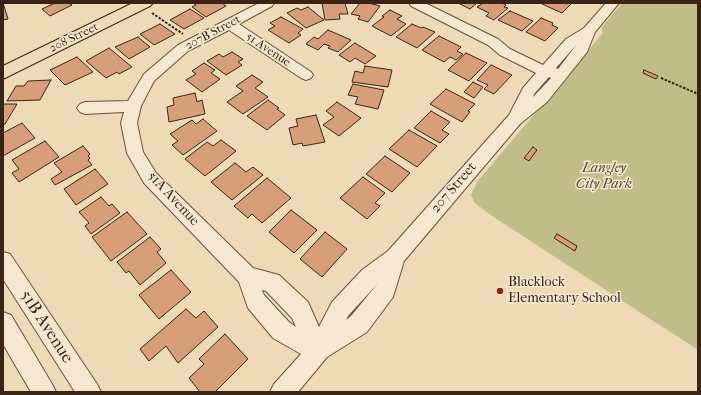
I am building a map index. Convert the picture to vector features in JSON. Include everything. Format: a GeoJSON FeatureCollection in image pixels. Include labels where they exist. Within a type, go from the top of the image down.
{"type":"FeatureCollection","features":[{"type":"Feature","properties":{"kind":"main road","name":"208 Street"},"geometry":{"type":"LineString","coordinates":[[3,57],[120,3]]}},
{"type":"Feature","properties":{"kind":"main road","name":"208 Street"},"geometry":{"type":"LineString","coordinates":[[3,72],[147,7]]}},
{"type":"Feature","properties":{"kind":"street","name":"207B Street"},"geometry":{"type":"LineString","coordinates":[[133,106],[149,78],[184,48],[268,3]]}},
{"type":"Feature","properties":{"kind":"street"},"geometry":{"type":"LineString","coordinates":[[415,3],[493,42],[505,52],[553,70]]}},
{"type":"Feature","properties":{"kind":"street","name":"207 Street"},"geometry":{"type":"LineString","coordinates":[[282,392],[318,350],[359,324],[386,290],[395,258],[514,120],[542,98],[553,70],[582,49],[589,31],[613,3]]}},
{"type":"Feature","properties":{"kind":"street","name":"51 Avenue"},"geometry":{"type":"LineString","coordinates":[[230,24],[306,75]]}},
{"type":"Feature","properties":{"kind":"street"},"geometry":{"type":"LineString","coordinates":[[85,108],[133,106]]}},
{"type":"Feature","properties":{"kind":"street","name":"51A Avenue"},"geometry":{"type":"LineString","coordinates":[[133,106],[129,123],[135,153],[150,178],[248,277],[255,301],[281,330],[318,350]]}},
{"type":"Feature","properties":{"kind":"street","name":"51B Avenue"},"geometry":{"type":"LineString","coordinates":[[3,261],[89,392]]}},
{"type":"Feature","properties":{"kind":"street"},"geometry":{"type":"LineString","coordinates":[[3,323],[44,392]]}},
{"type":"Feature","properties":{"kind":"path"},"geometry":{"type":"LineString","coordinates":[[147,7],[195,42]]}},
{"type":"Feature","properties":{"kind":"path"},"geometry":{"type":"LineString","coordinates":[[661,78],[698,94]]}},
{"type":"Feature","properties":{"kind":"green space","name":"Langley City Park"},"geometry":{"type":"Polygon","coordinates":[[[622,3],[698,3],[698,350],[489,214],[474,202],[471,195],[477,182],[603,33],[601,28],[622,3]]]}},
{"type":"Feature","properties":{"kind":"building"},"geometry":{"type":"Polygon","coordinates":[[[55,3],[69,3],[72,5],[50,16],[42,9],[55,3]]]}},
{"type":"Feature","properties":{"kind":"building"},"geometry":{"type":"Polygon","coordinates":[[[193,3],[222,3],[226,6],[206,17],[192,7],[196,5],[193,3]]]}},
{"type":"Feature","properties":{"kind":"building"},"geometry":{"type":"Polygon","coordinates":[[[322,3],[345,3],[348,14],[339,14],[340,19],[325,20],[322,3]]]}},
{"type":"Feature","properties":{"kind":"building"},"geometry":{"type":"Polygon","coordinates":[[[360,3],[369,3],[380,6],[368,22],[358,19],[360,16],[351,14],[360,3]]]}},
{"type":"Feature","properties":{"kind":"building"},"geometry":{"type":"Polygon","coordinates":[[[458,3],[477,3],[470,9],[458,3]]]}},
{"type":"Feature","properties":{"kind":"building"},"geometry":{"type":"Polygon","coordinates":[[[483,3],[502,3],[506,5],[504,7],[508,8],[494,20],[486,16],[489,13],[477,7],[483,3]]]}},
{"type":"Feature","properties":{"kind":"building"},"geometry":{"type":"Polygon","coordinates":[[[572,3],[562,13],[542,4],[572,3]]]}},
{"type":"Feature","properties":{"kind":"building"},"geometry":{"type":"Polygon","coordinates":[[[4,6],[8,19],[3,20],[3,7],[4,6]]]}},
{"type":"Feature","properties":{"kind":"building"},"geometry":{"type":"Polygon","coordinates":[[[308,7],[324,20],[306,28],[287,13],[297,8],[301,10],[308,7]]]}},
{"type":"Feature","properties":{"kind":"building"},"geometry":{"type":"Polygon","coordinates":[[[190,9],[204,18],[184,29],[170,20],[190,9]]]}},
{"type":"Feature","properties":{"kind":"building"},"geometry":{"type":"Polygon","coordinates":[[[390,10],[402,16],[397,19],[406,24],[391,36],[372,26],[384,17],[382,16],[390,10]]]}},
{"type":"Feature","properties":{"kind":"building"},"geometry":{"type":"Polygon","coordinates":[[[510,11],[533,21],[522,31],[498,20],[510,11]]]}},
{"type":"Feature","properties":{"kind":"building"},"geometry":{"type":"Polygon","coordinates":[[[281,17],[303,29],[298,33],[301,35],[289,43],[268,30],[275,26],[270,23],[281,17]]]}},
{"type":"Feature","properties":{"kind":"building"},"geometry":{"type":"Polygon","coordinates":[[[541,18],[553,23],[552,25],[558,28],[545,41],[526,32],[541,18]]]}},
{"type":"Feature","properties":{"kind":"building"},"geometry":{"type":"Polygon","coordinates":[[[160,24],[175,34],[154,45],[140,34],[160,24]]]}},
{"type":"Feature","properties":{"kind":"building"},"geometry":{"type":"Polygon","coordinates":[[[412,24],[435,32],[417,48],[396,37],[412,24]]]}},
{"type":"Feature","properties":{"kind":"building"},"geometry":{"type":"Polygon","coordinates":[[[328,30],[351,40],[338,52],[328,48],[330,46],[324,44],[318,50],[306,44],[314,37],[318,39],[328,30]]]}},
{"type":"Feature","properties":{"kind":"building"},"geometry":{"type":"Polygon","coordinates":[[[439,36],[461,47],[457,51],[463,54],[456,60],[450,57],[444,62],[422,50],[439,36]]]}},
{"type":"Feature","properties":{"kind":"building"},"geometry":{"type":"Polygon","coordinates":[[[138,37],[150,47],[129,59],[115,47],[138,37]]]}},
{"type":"Feature","properties":{"kind":"building"},"geometry":{"type":"Polygon","coordinates":[[[355,43],[376,56],[365,64],[355,58],[350,62],[339,55],[355,43]]]}},
{"type":"Feature","properties":{"kind":"building"},"geometry":{"type":"Polygon","coordinates":[[[109,48],[132,67],[119,74],[117,72],[106,78],[86,61],[109,48]]]}},
{"type":"Feature","properties":{"kind":"building"},"geometry":{"type":"Polygon","coordinates":[[[232,52],[243,59],[238,62],[242,65],[226,75],[207,61],[219,54],[223,57],[232,52]]]}},
{"type":"Feature","properties":{"kind":"building"},"geometry":{"type":"Polygon","coordinates":[[[466,53],[487,63],[469,81],[448,70],[466,53]]]}},
{"type":"Feature","properties":{"kind":"building"},"geometry":{"type":"Polygon","coordinates":[[[77,57],[93,72],[65,85],[50,70],[77,57]]]}},
{"type":"Feature","properties":{"kind":"building"},"geometry":{"type":"Polygon","coordinates":[[[204,63],[215,70],[211,73],[220,79],[202,92],[186,80],[196,74],[192,71],[204,63]]]}},
{"type":"Feature","properties":{"kind":"building"},"geometry":{"type":"Polygon","coordinates":[[[491,65],[512,75],[494,94],[484,89],[488,85],[477,80],[491,65]]]}},
{"type":"Feature","properties":{"kind":"building"},"geometry":{"type":"Polygon","coordinates":[[[365,66],[392,70],[388,87],[352,82],[355,71],[363,73],[365,66]]]}},
{"type":"Feature","properties":{"kind":"building"},"geometry":{"type":"Polygon","coordinates":[[[644,70],[658,76],[656,79],[643,73],[644,70]]]}},
{"type":"Feature","properties":{"kind":"building"},"geometry":{"type":"Polygon","coordinates":[[[252,75],[263,82],[255,88],[268,97],[243,114],[227,102],[243,91],[236,86],[252,75]]]}},
{"type":"Feature","properties":{"kind":"building"},"geometry":{"type":"Polygon","coordinates":[[[51,80],[40,100],[7,101],[16,86],[24,86],[28,81],[51,80]]]}},
{"type":"Feature","properties":{"kind":"building"},"geometry":{"type":"Polygon","coordinates":[[[473,82],[483,87],[474,98],[464,92],[473,82]]]}},
{"type":"Feature","properties":{"kind":"building"},"geometry":{"type":"Polygon","coordinates":[[[353,84],[384,90],[378,109],[355,104],[358,97],[348,95],[353,84]]]}},
{"type":"Feature","properties":{"kind":"building"},"geometry":{"type":"Polygon","coordinates":[[[446,89],[475,104],[468,111],[470,112],[462,122],[430,104],[446,89]]]}},
{"type":"Feature","properties":{"kind":"building"},"geometry":{"type":"Polygon","coordinates":[[[195,93],[197,102],[202,100],[205,114],[169,122],[167,107],[174,105],[173,98],[195,93]]]}},
{"type":"Feature","properties":{"kind":"building"},"geometry":{"type":"Polygon","coordinates":[[[268,100],[279,108],[277,109],[285,115],[267,130],[247,116],[268,100]]]}},
{"type":"Feature","properties":{"kind":"building"},"geometry":{"type":"Polygon","coordinates":[[[337,102],[361,118],[339,136],[323,125],[334,117],[326,111],[337,102]]]}},
{"type":"Feature","properties":{"kind":"building"},"geometry":{"type":"Polygon","coordinates":[[[3,104],[17,104],[5,124],[3,124],[3,104]]]}},
{"type":"Feature","properties":{"kind":"building"},"geometry":{"type":"Polygon","coordinates":[[[431,111],[450,122],[442,130],[449,134],[440,143],[414,128],[431,111]]]}},
{"type":"Feature","properties":{"kind":"building"},"geometry":{"type":"Polygon","coordinates":[[[316,115],[325,142],[303,146],[302,143],[293,145],[289,128],[298,126],[296,119],[316,115]]]}},
{"type":"Feature","properties":{"kind":"building"},"geometry":{"type":"Polygon","coordinates":[[[203,119],[217,131],[183,155],[172,145],[178,141],[170,134],[192,120],[196,124],[203,119]]]}},
{"type":"Feature","properties":{"kind":"building"},"geometry":{"type":"Polygon","coordinates":[[[22,123],[35,138],[3,156],[3,133],[22,123]]]}},
{"type":"Feature","properties":{"kind":"building"},"geometry":{"type":"Polygon","coordinates":[[[409,130],[437,146],[417,167],[389,149],[409,130]]]}},
{"type":"Feature","properties":{"kind":"building"},"geometry":{"type":"Polygon","coordinates":[[[221,140],[236,151],[205,176],[185,159],[207,142],[213,146],[221,140]]]}},
{"type":"Feature","properties":{"kind":"building"},"geometry":{"type":"Polygon","coordinates":[[[45,141],[59,157],[19,182],[12,173],[19,169],[12,160],[45,141]]]}},
{"type":"Feature","properties":{"kind":"building"},"geometry":{"type":"Polygon","coordinates":[[[83,146],[90,154],[88,156],[90,158],[88,160],[92,165],[55,185],[51,179],[62,172],[54,163],[83,146]]]}},
{"type":"Feature","properties":{"kind":"building"},"geometry":{"type":"Polygon","coordinates":[[[533,147],[537,150],[529,161],[524,158],[533,147]]]}},
{"type":"Feature","properties":{"kind":"building"},"geometry":{"type":"Polygon","coordinates":[[[385,156],[410,173],[392,192],[366,174],[385,156]]]}},
{"type":"Feature","properties":{"kind":"building"},"geometry":{"type":"Polygon","coordinates":[[[235,163],[246,172],[253,167],[263,175],[232,200],[211,182],[235,163]]]}},
{"type":"Feature","properties":{"kind":"building"},"geometry":{"type":"Polygon","coordinates":[[[95,169],[108,184],[76,205],[64,189],[95,169]]]}},
{"type":"Feature","properties":{"kind":"building"},"geometry":{"type":"Polygon","coordinates":[[[363,177],[385,193],[375,203],[380,206],[367,219],[340,198],[363,177]]]}},
{"type":"Feature","properties":{"kind":"building"},"geometry":{"type":"Polygon","coordinates":[[[267,178],[291,198],[262,223],[252,214],[248,218],[234,206],[267,178]]]}},
{"type":"Feature","properties":{"kind":"building"},"geometry":{"type":"Polygon","coordinates":[[[101,197],[109,206],[112,204],[120,213],[91,234],[85,226],[89,223],[79,212],[101,197]]]}},
{"type":"Feature","properties":{"kind":"building"},"geometry":{"type":"Polygon","coordinates":[[[291,210],[317,230],[294,253],[269,232],[291,210]]]}},
{"type":"Feature","properties":{"kind":"building"},"geometry":{"type":"Polygon","coordinates":[[[127,212],[147,234],[111,261],[92,237],[127,212]]]}},
{"type":"Feature","properties":{"kind":"building"},"geometry":{"type":"Polygon","coordinates":[[[325,232],[347,249],[322,277],[300,259],[325,232]]]}},
{"type":"Feature","properties":{"kind":"building"},"geometry":{"type":"Polygon","coordinates":[[[557,234],[577,246],[575,251],[554,238],[557,234]]]}},
{"type":"Feature","properties":{"kind":"building"},"geometry":{"type":"Polygon","coordinates":[[[150,237],[161,249],[157,252],[166,263],[140,285],[129,271],[126,273],[117,262],[150,237]]]}},
{"type":"Feature","properties":{"kind":"building"},"geometry":{"type":"Polygon","coordinates":[[[171,270],[191,292],[159,319],[139,295],[171,270]]]}},
{"type":"Feature","properties":{"kind":"building"},"geometry":{"type":"Polygon","coordinates":[[[186,309],[196,318],[204,311],[218,327],[178,363],[166,346],[149,361],[140,349],[186,309]]]}},
{"type":"Feature","properties":{"kind":"building"},"geometry":{"type":"Polygon","coordinates":[[[225,334],[248,359],[215,392],[200,392],[189,378],[204,364],[199,359],[225,334]]]}},
{"type":"Feature","properties":{"kind":"place","name":"Blacklock Elementary School"},"geometry":{"type":"Point","coordinates":[500,291]}}]}
